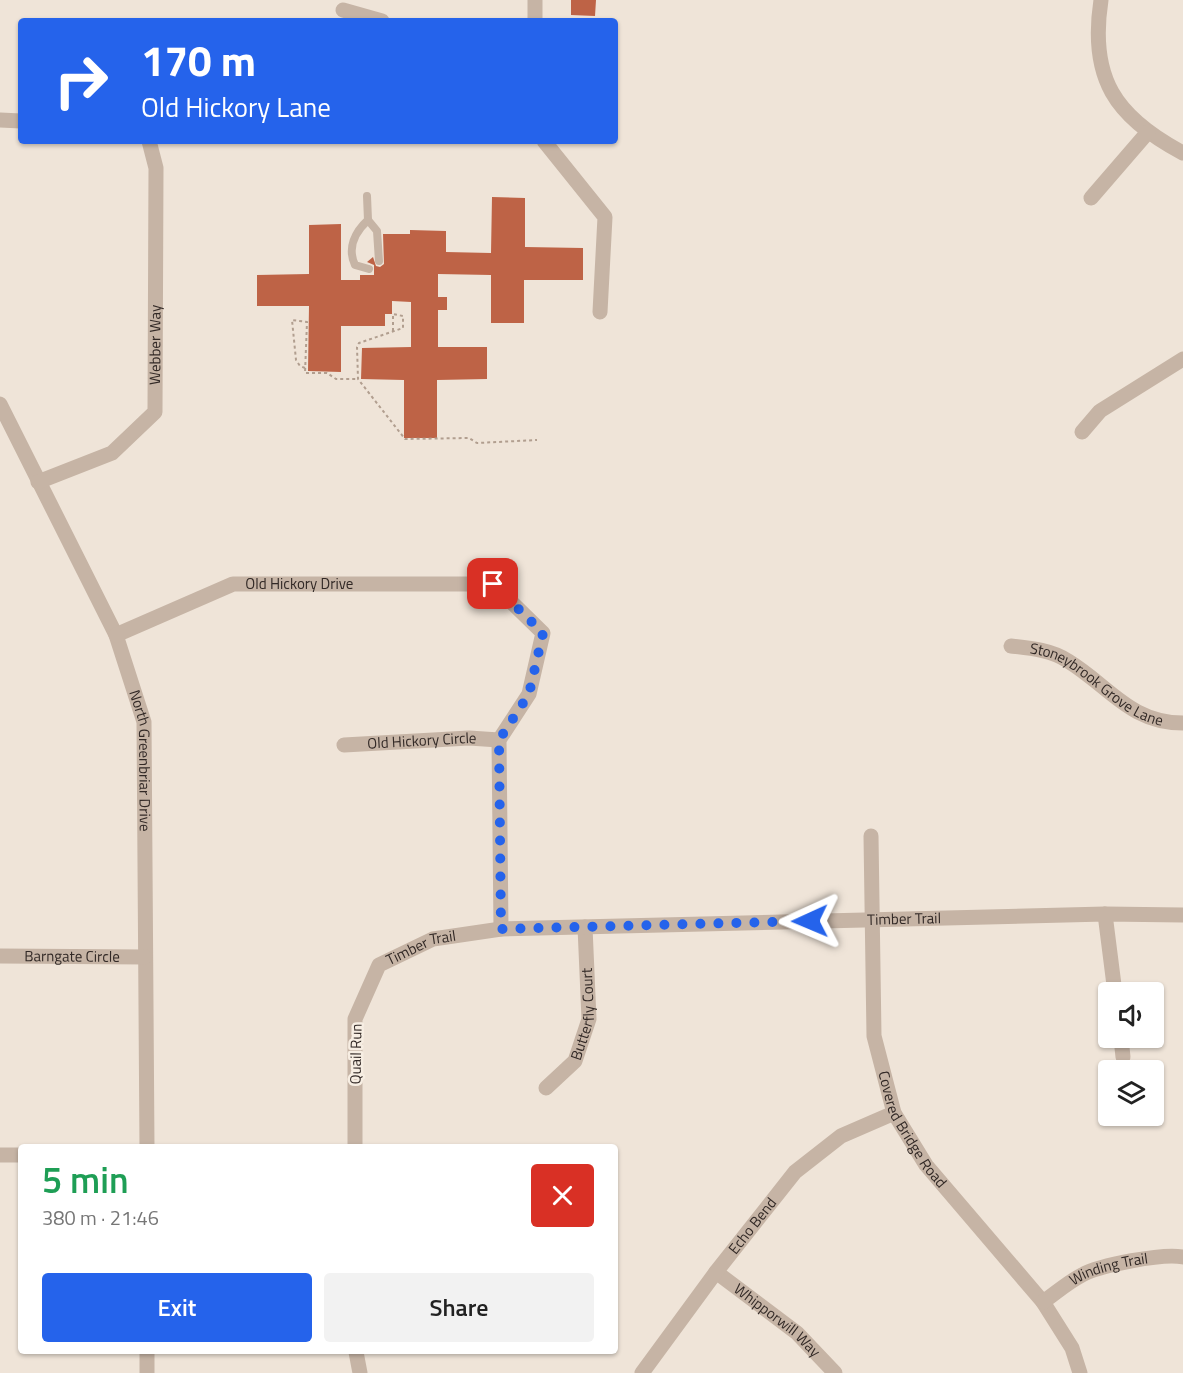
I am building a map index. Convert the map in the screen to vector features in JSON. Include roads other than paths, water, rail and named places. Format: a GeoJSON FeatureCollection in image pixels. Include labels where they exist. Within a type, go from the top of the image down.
{"type":"FeatureCollection","features":[{"type":"Feature","properties":{"kind":"street"},"geometry":{"type":"LineString","coordinates":[[535,0],[535,18]]}},
{"type":"Feature","properties":{"kind":"street"},"geometry":{"type":"LineString","coordinates":[[1101,0],[1098,46],[1103,74],[1117,100],[1138,124],[1160,141],[1183,153]]}},
{"type":"Feature","properties":{"kind":"street"},"geometry":{"type":"LineString","coordinates":[[343,10],[371,18]]}},
{"type":"Feature","properties":{"kind":"street"},"geometry":{"type":"LineString","coordinates":[[0,120],[18,121]]}},
{"type":"Feature","properties":{"kind":"street"},"geometry":{"type":"LineString","coordinates":[[1091,198],[1148,132]]}},
{"type":"Feature","properties":{"kind":"street","name":"Webber Way"},"geometry":{"type":"LineString","coordinates":[[38,482],[112,453],[154,412],[156,168],[150,144]]}},
{"type":"Feature","properties":{"kind":"street"},"geometry":{"type":"LineString","coordinates":[[546,144],[604,217],[600,312]]}},
{"type":"Feature","properties":{"kind":"street"},"geometry":{"type":"LineString","coordinates":[[1082,432],[1100,411],[1183,359]]}},
{"type":"Feature","properties":{"kind":"street","name":"North Greenbriar Drive"},"geometry":{"type":"LineString","coordinates":[[0,405],[116,635],[144,722],[147,1144]]}},
{"type":"Feature","properties":{"kind":"street","name":"Old Hickory Drive"},"geometry":{"type":"LineString","coordinates":[[116,635],[233,584],[493,584],[543,633],[529,694],[499,740]]}},
{"type":"Feature","properties":{"kind":"street","name":"Stoneybrook Grove Lane"},"geometry":{"type":"LineString","coordinates":[[1011,646],[1050,653],[1067,660],[1137,713],[1155,720],[1183,723]]}},
{"type":"Feature","properties":{"kind":"street","name":"Old Hickory Circle"},"geometry":{"type":"LineString","coordinates":[[344,745],[469,738],[499,740]]}},
{"type":"Feature","properties":{"kind":"street"},"geometry":{"type":"LineString","coordinates":[[499,740],[501,929]]}},
{"type":"Feature","properties":{"kind":"street","name":"Covered Bridge Road"},"geometry":{"type":"LineString","coordinates":[[871,836],[874,1036],[894,1113],[926,1166],[1043,1302],[1072,1348],[1080,1373]]}},
{"type":"Feature","properties":{"kind":"street"},"geometry":{"type":"LineString","coordinates":[[1105,914],[1114,982]]}},
{"type":"Feature","properties":{"kind":"street","name":"Timber Trail"},"geometry":{"type":"LineString","coordinates":[[379,965],[433,939],[501,929],[1105,914],[1183,915]]}},
{"type":"Feature","properties":{"kind":"street","name":"Butterfly Court"},"geometry":{"type":"LineString","coordinates":[[546,1088],[574,1061],[589,1019],[585,927]]}},
{"type":"Feature","properties":{"kind":"street","name":"Barngate Circle"},"geometry":{"type":"LineString","coordinates":[[0,956],[145,957]]}},
{"type":"Feature","properties":{"kind":"street","name":"Quail Run"},"geometry":{"type":"LineString","coordinates":[[355,1144],[355,1019],[379,965]]}},
{"type":"Feature","properties":{"kind":"street"},"geometry":{"type":"LineString","coordinates":[[1123,1048],[1124,1057]]}},
{"type":"Feature","properties":{"kind":"street","name":"Echo Bend"},"geometry":{"type":"LineString","coordinates":[[642,1373],[716,1272],[795,1172],[841,1136],[894,1113]]}},
{"type":"Feature","properties":{"kind":"street"},"geometry":{"type":"LineString","coordinates":[[0,1155],[18,1155]]}},
{"type":"Feature","properties":{"kind":"street","name":"Winding Trail"},"geometry":{"type":"LineString","coordinates":[[1043,1302],[1082,1274],[1139,1259],[1174,1255],[1183,1257]]}},
{"type":"Feature","properties":{"kind":"street","name":"Whipporwill Way"},"geometry":{"type":"LineString","coordinates":[[716,1272],[796,1333],[835,1373]]}},
{"type":"Feature","properties":{"kind":"street"},"geometry":{"type":"LineString","coordinates":[[147,1354],[147,1373]]}},
{"type":"Feature","properties":{"kind":"street"},"geometry":{"type":"LineString","coordinates":[[357,1354],[360,1373]]}},
{"type":"Feature","properties":{"kind":"lane"},"geometry":{"type":"LineString","coordinates":[[367,196],[368,220],[377,231],[379,261]]}},
{"type":"Feature","properties":{"kind":"lane"},"geometry":{"type":"LineString","coordinates":[[368,220],[357,230],[353,242],[353,260],[355,265],[369,269]]}}]}
